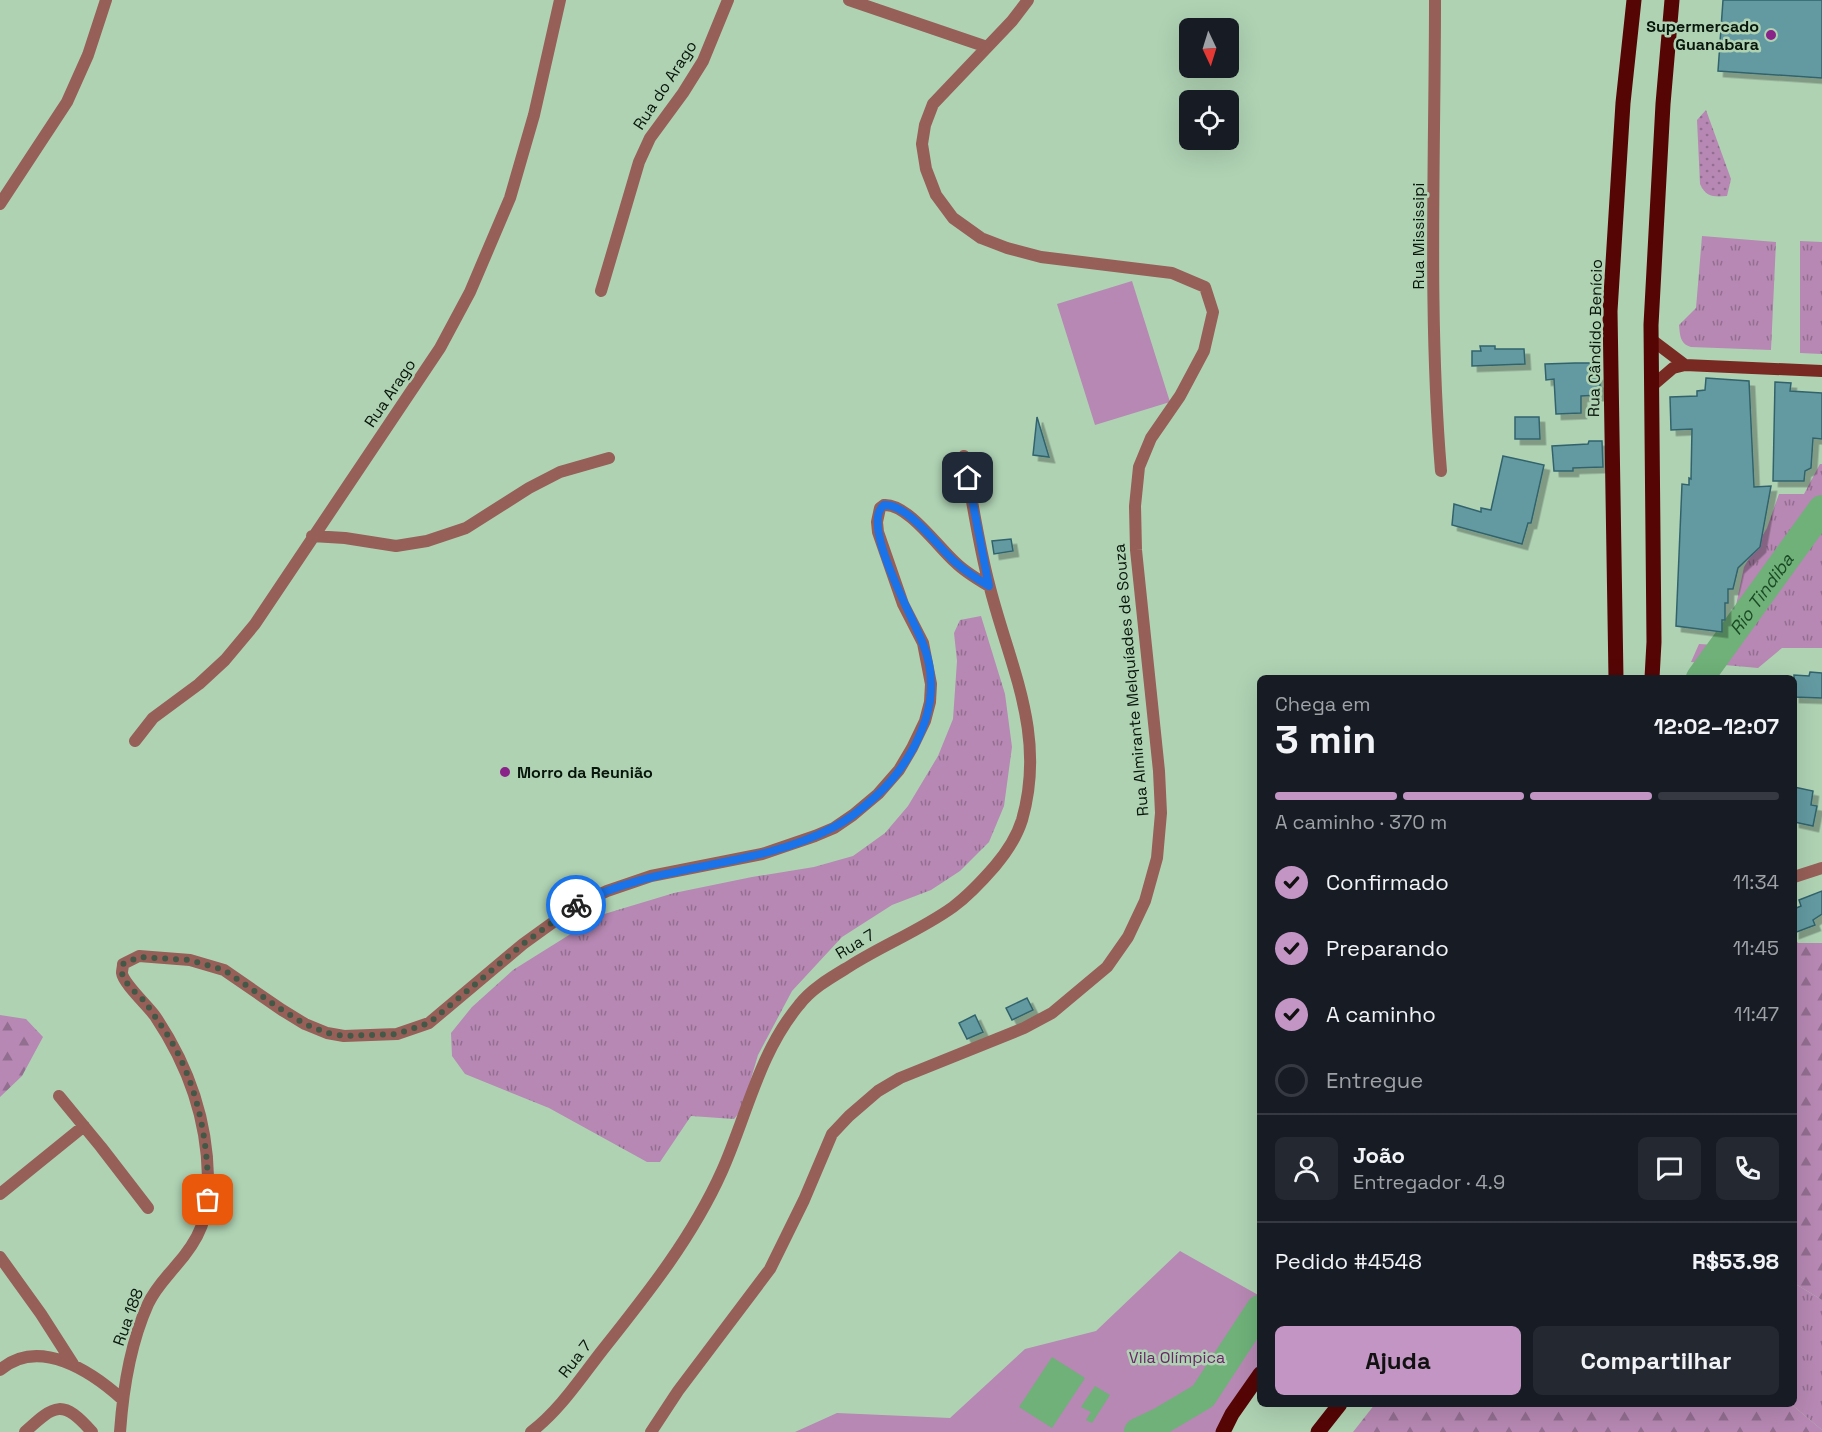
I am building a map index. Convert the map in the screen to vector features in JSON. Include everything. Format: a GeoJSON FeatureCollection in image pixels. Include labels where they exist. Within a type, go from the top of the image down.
{"type":"FeatureCollection","features":[{"type":"Feature","properties":{"kind":"main road","name":"Rua Cândido Benício"},"geometry":{"type":"LineString","coordinates":[[1616,675],[1610,311],[1623,103],[1634,0]]}},
{"type":"Feature","properties":{"kind":"main road"},"geometry":{"type":"LineString","coordinates":[[1652,675],[1654,620],[1652,340],[1657,211],[1672,0]]}},
{"type":"Feature","properties":{"kind":"main road"},"geometry":{"type":"LineString","coordinates":[[1652,340],[1685,365]]}},
{"type":"Feature","properties":{"kind":"main road"},"geometry":{"type":"LineString","coordinates":[[1652,386],[1673,368],[1685,365],[1822,370]]}},
{"type":"Feature","properties":{"kind":"main road"},"geometry":{"type":"LineString","coordinates":[[1223,1432],[1232,1414],[1257,1378]]}},
{"type":"Feature","properties":{"kind":"main road"},"geometry":{"type":"LineString","coordinates":[[1318,1432],[1338,1407]]}},
{"type":"Feature","properties":{"kind":"street"},"geometry":{"type":"LineString","coordinates":[[0,204],[68,102],[88,55],[106,0]]}},
{"type":"Feature","properties":{"kind":"street","name":"Rua Arago"},"geometry":{"type":"LineString","coordinates":[[135,741],[153,718],[199,684],[225,660],[255,624],[440,348],[470,292],[510,198],[534,115],[560,0]]}},
{"type":"Feature","properties":{"kind":"street","name":"Rua do Arago"},"geometry":{"type":"LineString","coordinates":[[601,291],[639,162],[650,138],[703,61],[728,0]]}},
{"type":"Feature","properties":{"kind":"street"},"geometry":{"type":"LineString","coordinates":[[849,0],[987,46]]}},
{"type":"Feature","properties":{"kind":"street","name":"Rua Almirante Melquíades de Souza"},"geometry":{"type":"LineString","coordinates":[[651,1432],[678,1391],[770,1269],[804,1200],[832,1134],[878,1091],[900,1078],[1024,1028],[1052,1013],[1080,991],[1107,967],[1128,937],[1145,901],[1157,858],[1161,813],[1159,771],[1136,550],[1135,506],[1138,467],[1151,438],[1180,396],[1204,351],[1213,312],[1205,287],[1173,273],[1041,257],[981,238],[953,218],[936,195],[926,169],[922,144],[925,125],[933,104],[1012,21],[1028,0]]}},
{"type":"Feature","properties":{"kind":"street","name":"Rua Mississipi"},"geometry":{"type":"LineString","coordinates":[[1435,0],[1434,330],[1441,471]]}},
{"type":"Feature","properties":{"kind":"street","name":"Rua 7"},"geometry":{"type":"LineString","coordinates":[[531,1432],[543,1423],[570,1392],[669,1266],[701,1216],[723,1169],[760,1071],[780,1028],[801,1001],[825,981],[952,907],[978,886],[1005,854],[1021,823],[1029,783],[1027,714],[989,586],[964,456]]}},
{"type":"Feature","properties":{"kind":"street"},"geometry":{"type":"LineString","coordinates":[[312,536],[345,538],[396,546],[427,541],[466,528],[529,488],[560,472],[609,458]]}},
{"type":"Feature","properties":{"kind":"street","name":"Rua 188"},"geometry":{"type":"LineString","coordinates":[[120,1432],[122,1400],[133,1347],[147,1305],[157,1286],[193,1244],[204,1224],[208,1200],[203,1127],[191,1084],[167,1034],[146,1003],[125,980],[122,973],[123,964],[139,957],[190,960],[224,970],[305,1024],[327,1033],[344,1036],[397,1034],[429,1023],[523,944],[577,904],[651,876],[762,854],[815,836],[853,815],[879,794],[899,770],[925,721],[931,684],[923,643],[903,604],[878,532],[877,522],[880,508],[884,505],[895,506],[914,521],[954,562],[989,586]]}},
{"type":"Feature","properties":{"kind":"street"},"geometry":{"type":"LineString","coordinates":[[1797,876],[1822,868]]}},
{"type":"Feature","properties":{"kind":"street"},"geometry":{"type":"LineString","coordinates":[[59,1096],[148,1208]]}},
{"type":"Feature","properties":{"kind":"street"},"geometry":{"type":"LineString","coordinates":[[0,1194],[84,1126]]}},
{"type":"Feature","properties":{"kind":"street"},"geometry":{"type":"LineString","coordinates":[[0,1257],[73,1364]]}},
{"type":"Feature","properties":{"kind":"street"},"geometry":{"type":"LineString","coordinates":[[0,1370],[28,1356],[51,1358],[73,1364],[106,1384],[122,1400]]}},
{"type":"Feature","properties":{"kind":"street"},"geometry":{"type":"LineString","coordinates":[[25,1432],[46,1413],[58,1408],[77,1414],[92,1432]]}},
{"type":"Feature","properties":{"kind":"green space"},"geometry":{"type":"Polygon","coordinates":[[[1706,110],[1731,179],[1727,196],[1710,195],[1700,184],[1697,120],[1706,110]]]}},
{"type":"Feature","properties":{"kind":"green space"},"geometry":{"type":"Polygon","coordinates":[[[1702,236],[1776,242],[1771,350],[1691,347],[1683,341],[1679,325],[1696,308],[1702,236]]]}},
{"type":"Feature","properties":{"kind":"green space"},"geometry":{"type":"Polygon","coordinates":[[[1800,241],[1822,242],[1822,354],[1800,353],[1800,241]]]}},
{"type":"Feature","properties":{"kind":"green space"},"geometry":{"type":"Polygon","coordinates":[[[1132,281],[1170,402],[1095,425],[1057,304],[1132,281]]]}},
{"type":"Feature","properties":{"kind":"green space"},"geometry":{"type":"Polygon","coordinates":[[[1822,464],[1822,648],[1782,648],[1758,668],[1691,662],[1699,644],[1715,645],[1733,620],[1744,567],[1767,528],[1779,494],[1804,494],[1822,464]]]}},
{"type":"Feature","properties":{"kind":"green space"},"geometry":{"type":"Polygon","coordinates":[[[981,616],[1005,694],[1012,747],[1004,806],[989,842],[960,871],[931,890],[892,905],[842,937],[792,991],[758,1055],[742,1109],[734,1119],[691,1116],[660,1162],[647,1162],[549,1108],[465,1074],[452,1056],[451,1033],[472,1007],[513,970],[601,915],[674,893],[814,867],[853,856],[885,833],[908,806],[938,756],[953,719],[957,661],[954,633],[960,620],[981,616]]]}},
{"type":"Feature","properties":{"kind":"green space"},"geometry":{"type":"Polygon","coordinates":[[[1797,942],[1822,943],[1822,1300],[1797,1285],[1797,942]]]}},
{"type":"Feature","properties":{"kind":"green space"},"geometry":{"type":"Polygon","coordinates":[[[0,1015],[26,1019],[43,1037],[22,1076],[0,1097],[0,1015]]]}},
{"type":"Feature","properties":{"kind":"green space","name":"Vila Olímpica"},"geometry":{"type":"Polygon","coordinates":[[[1180,1251],[1257,1294],[1257,1374],[1220,1432],[795,1432],[837,1413],[950,1418],[1025,1349],[1096,1331],[1180,1251]]]}},
{"type":"Feature","properties":{"kind":"green space"},"geometry":{"type":"Polygon","coordinates":[[[1797,1285],[1822,1300],[1822,1430],[1795,1407],[1797,1407],[1797,1285]]]}},
{"type":"Feature","properties":{"kind":"green space"},"geometry":{"type":"Polygon","coordinates":[[[1373,1407],[1795,1407],[1822,1430],[1822,1432],[1353,1432],[1373,1407]]]}},
{"type":"Feature","properties":{"kind":"shaded area"},"geometry":{"type":"Polygon","coordinates":[[[1052,1357],[1085,1378],[1052,1428],[1019,1407],[1052,1357]]]}},
{"type":"Feature","properties":{"kind":"shaded area"},"geometry":{"type":"Polygon","coordinates":[[[1095,1386],[1110,1395],[1092,1423],[1086,1420],[1091,1412],[1081,1407],[1095,1386]]]}},
{"type":"Feature","properties":{"kind":"building","name":"Supermercado Guanabara"},"geometry":{"type":"Polygon","coordinates":[[[1723,0],[1822,0],[1822,78],[1718,71],[1723,0]]]}},
{"type":"Feature","properties":{"kind":"building"},"geometry":{"type":"Polygon","coordinates":[[[1480,346],[1495,346],[1495,349],[1524,349],[1525,364],[1472,366],[1472,351],[1481,351],[1480,346]]]}},
{"type":"Feature","properties":{"kind":"building"},"geometry":{"type":"Polygon","coordinates":[[[1594,363],[1597,383],[1600,382],[1600,395],[1581,396],[1581,413],[1556,414],[1554,379],[1546,380],[1545,364],[1594,363]]]}},
{"type":"Feature","properties":{"kind":"building"},"geometry":{"type":"Polygon","coordinates":[[[1706,378],[1749,381],[1754,487],[1771,486],[1760,547],[1738,568],[1733,589],[1728,589],[1728,603],[1725,603],[1722,632],[1676,626],[1682,484],[1689,485],[1689,478],[1691,479],[1692,429],[1671,430],[1670,397],[1697,396],[1697,391],[1705,390],[1706,378]]]}},
{"type":"Feature","properties":{"kind":"building"},"geometry":{"type":"Polygon","coordinates":[[[1775,382],[1791,383],[1790,391],[1822,393],[1822,439],[1813,438],[1811,468],[1805,471],[1804,481],[1773,481],[1775,382]]]}},
{"type":"Feature","properties":{"kind":"building"},"geometry":{"type":"Polygon","coordinates":[[[1037,417],[1049,457],[1033,455],[1037,417]]]}},
{"type":"Feature","properties":{"kind":"building"},"geometry":{"type":"Polygon","coordinates":[[[1515,417],[1539,417],[1540,439],[1515,439],[1515,417]]]}},
{"type":"Feature","properties":{"kind":"building"},"geometry":{"type":"Polygon","coordinates":[[[1589,441],[1602,441],[1603,467],[1554,471],[1552,446],[1588,444],[1589,441]]]}},
{"type":"Feature","properties":{"kind":"building"},"geometry":{"type":"Polygon","coordinates":[[[1503,456],[1544,465],[1531,523],[1528,523],[1522,544],[1452,525],[1454,504],[1481,512],[1481,508],[1491,510],[1503,456]]]}},
{"type":"Feature","properties":{"kind":"building"},"geometry":{"type":"Polygon","coordinates":[[[1011,539],[1013,551],[994,554],[992,541],[1011,539]]]}},
{"type":"Feature","properties":{"kind":"building"},"geometry":{"type":"Polygon","coordinates":[[[1810,672],[1822,673],[1822,698],[1797,697],[1797,675],[1809,676],[1810,672]]]}},
{"type":"Feature","properties":{"kind":"building"},"geometry":{"type":"Polygon","coordinates":[[[1797,788],[1813,791],[1811,805],[1817,806],[1813,826],[1797,823],[1797,788]]]}},
{"type":"Feature","properties":{"kind":"building"},"geometry":{"type":"Polygon","coordinates":[[[1822,891],[1822,914],[1813,920],[1815,925],[1797,932],[1797,908],[1801,906],[1799,900],[1822,891]]]}},
{"type":"Feature","properties":{"kind":"building"},"geometry":{"type":"Polygon","coordinates":[[[1027,998],[1033,1010],[1012,1020],[1006,1008],[1027,998]]]}},
{"type":"Feature","properties":{"kind":"building"},"geometry":{"type":"Polygon","coordinates":[[[975,1015],[983,1032],[967,1039],[959,1023],[975,1015]]]}},
{"type":"Feature","properties":{"kind":"waterway","name":"Rio Tindiba"},"geometry":{"type":"LineString","coordinates":[[1702,675],[1822,509]]}},
{"type":"Feature","properties":{"kind":"waterway","name":"Rio Tindiba"},"geometry":{"type":"LineString","coordinates":[[1138,1432],[1203,1396],[1257,1314]]}},
{"type":"Feature","properties":{"kind":"way so far"},"geometry":{"type":"LineString","coordinates":[[208,1200],[207,1151],[191,1084],[167,1034],[146,1003],[125,980],[122,973],[123,964],[139,957],[190,960],[224,970],[282,1010],[305,1024],[327,1033],[344,1036],[397,1034],[429,1023],[462,998],[523,944],[576,905]]}},
{"type":"Feature","properties":{"kind":"place","name":"Supermercado Guanabara"},"geometry":{"type":"Point","coordinates":[1771,35]}},
{"type":"Feature","properties":{"kind":"place","name":"Morro da Reunião"},"geometry":{"type":"Point","coordinates":[505,772]}},
{"type":"Feature","properties":{"kind":"route"},"geometry":{"type":"LineString","coordinates":[[576,905],[607,891],[651,876],[762,854],[815,836],[834,828],[879,794],[899,770],[925,721],[930,702],[931,684],[923,643],[903,604],[878,532],[878,514],[884,505],[895,506],[933,539],[954,562],[989,586],[968,478]]}}]}
